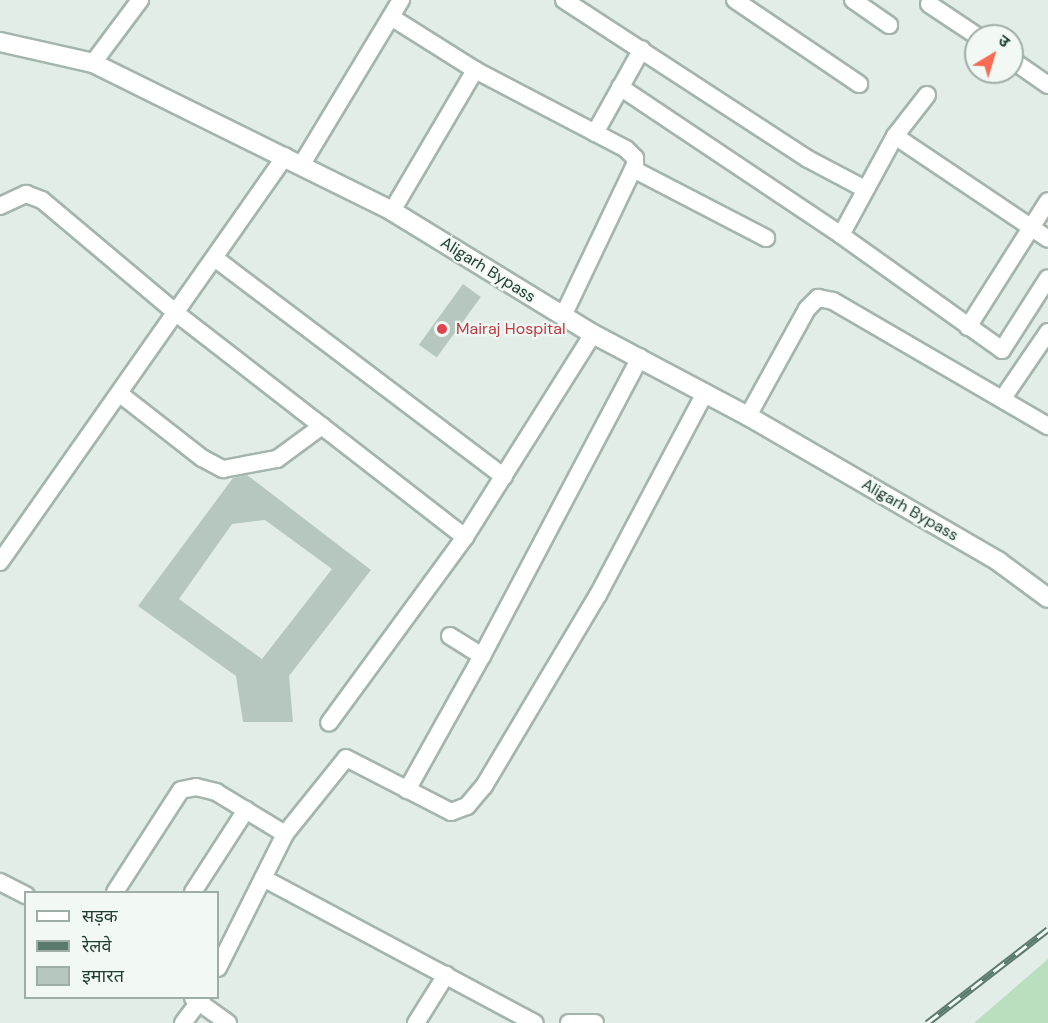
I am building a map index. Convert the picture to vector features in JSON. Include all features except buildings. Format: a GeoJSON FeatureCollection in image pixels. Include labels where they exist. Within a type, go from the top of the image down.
{"type":"FeatureCollection","features":[{"type":"Feature","properties":{"kind":"main road","name":"Aligarh Bypass"},"geometry":{"type":"LineString","coordinates":[[0,42],[93,63],[302,164],[392,211],[592,334],[640,357],[748,416],[999,561],[1048,598]]}},
{"type":"Feature","properties":{"kind":"street"},"geometry":{"type":"LineString","coordinates":[[93,63],[140,0]]}},
{"type":"Feature","properties":{"kind":"street"},"geometry":{"type":"LineString","coordinates":[[302,164],[401,0]]}},
{"type":"Feature","properties":{"kind":"street"},"geometry":{"type":"LineString","coordinates":[[564,0],[808,159],[866,189]]}},
{"type":"Feature","properties":{"kind":"street"},"geometry":{"type":"LineString","coordinates":[[735,0],[859,84]]}},
{"type":"Feature","properties":{"kind":"street"},"geometry":{"type":"LineString","coordinates":[[853,0],[889,25]]}},
{"type":"Feature","properties":{"kind":"street"},"geometry":{"type":"LineString","coordinates":[[929,4],[964,27]]}},
{"type":"Feature","properties":{"kind":"street"},"geometry":{"type":"LineString","coordinates":[[391,17],[475,69],[632,154],[633,169],[563,316]]}},
{"type":"Feature","properties":{"kind":"street"},"geometry":{"type":"LineString","coordinates":[[595,133],[642,49]]}},
{"type":"Feature","properties":{"kind":"street"},"geometry":{"type":"LineString","coordinates":[[1024,68],[1048,84]]}},
{"type":"Feature","properties":{"kind":"street"},"geometry":{"type":"LineString","coordinates":[[392,211],[475,69]]}},
{"type":"Feature","properties":{"kind":"street"},"geometry":{"type":"LineString","coordinates":[[620,87],[841,235],[1002,350],[1048,278]]}},
{"type":"Feature","properties":{"kind":"street"},"geometry":{"type":"LineString","coordinates":[[841,235],[895,136],[927,95]]}},
{"type":"Feature","properties":{"kind":"street"},"geometry":{"type":"LineString","coordinates":[[895,136],[1031,230],[1048,239]]}},
{"type":"Feature","properties":{"kind":"street"},"geometry":{"type":"LineString","coordinates":[[0,562],[216,259],[285,156]]}},
{"type":"Feature","properties":{"kind":"street"},"geometry":{"type":"LineString","coordinates":[[633,169],[766,238]]}},
{"type":"Feature","properties":{"kind":"street"},"geometry":{"type":"LineString","coordinates":[[0,206],[26,194],[42,200],[176,313],[465,537]]}},
{"type":"Feature","properties":{"kind":"street"},"geometry":{"type":"LineString","coordinates":[[968,327],[1048,201]]}},
{"type":"Feature","properties":{"kind":"street"},"geometry":{"type":"LineString","coordinates":[[216,259],[504,477]]}},
{"type":"Feature","properties":{"kind":"street"},"geometry":{"type":"LineString","coordinates":[[748,416],[807,309],[818,298],[833,301],[1048,426]]}},
{"type":"Feature","properties":{"kind":"street"},"geometry":{"type":"LineString","coordinates":[[1003,398],[1048,332]]}},
{"type":"Feature","properties":{"kind":"street"},"geometry":{"type":"LineString","coordinates":[[329,723],[465,537],[592,334]]}},
{"type":"Feature","properties":{"kind":"street"},"geometry":{"type":"LineString","coordinates":[[407,790],[482,656],[640,357]]}},
{"type":"Feature","properties":{"kind":"street"},"geometry":{"type":"LineString","coordinates":[[219,966],[285,834],[346,758],[451,812],[467,806],[484,786],[598,596],[705,393]]}},
{"type":"Feature","properties":{"kind":"street"},"geometry":{"type":"LineString","coordinates":[[120,394],[202,458],[223,469],[278,459],[322,426]]}},
{"type":"Feature","properties":{"kind":"street"},"geometry":{"type":"LineString","coordinates":[[450,636],[482,656]]}},
{"type":"Feature","properties":{"kind":"street"},"geometry":{"type":"LineString","coordinates":[[116,891],[181,790],[196,787],[216,792],[285,834]]}},
{"type":"Feature","properties":{"kind":"street"},"geometry":{"type":"LineString","coordinates":[[194,891],[246,810]]}},
{"type":"Feature","properties":{"kind":"street"},"geometry":{"type":"LineString","coordinates":[[263,878],[535,1023]]}},
{"type":"Feature","properties":{"kind":"street"},"geometry":{"type":"LineString","coordinates":[[0,882],[24,894]]}},
{"type":"Feature","properties":{"kind":"street"},"geometry":{"type":"LineString","coordinates":[[416,1023],[446,975]]}},
{"type":"Feature","properties":{"kind":"street"},"geometry":{"type":"LineString","coordinates":[[183,1023],[198,999],[228,1023]]}},
{"type":"Feature","properties":{"kind":"street"},"geometry":{"type":"LineString","coordinates":[[569,1023],[595,1023]]}},
{"type":"Feature","properties":{"kind":"green space"},"geometry":{"type":"Polygon","coordinates":[[[1048,959],[1048,1023],[974,1023],[1048,959]]]}},
{"type":"Feature","properties":{"kind":"railway"},"geometry":{"type":"LineString","coordinates":[[927,1023],[1048,929]]}},
{"type":"Feature","properties":{"kind":"place","name":"Mairaj Hospital"},"geometry":{"type":"Point","coordinates":[442,329]}}]}
